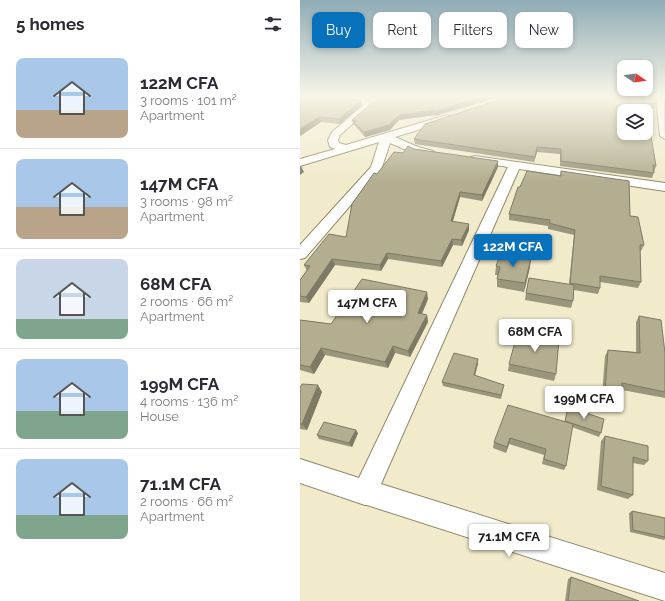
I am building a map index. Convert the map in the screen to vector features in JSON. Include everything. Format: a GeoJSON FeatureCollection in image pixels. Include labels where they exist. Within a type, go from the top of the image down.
{"type":"FeatureCollection","features":[{"type":"Feature","properties":{"kind":"street"},"geometry":{"type":"LineString","coordinates":[[346,149],[334,145],[333,140],[336,134],[347,125]]}},
{"type":"Feature","properties":{"kind":"street"},"geometry":{"type":"LineString","coordinates":[[300,163],[425,125]]}},
{"type":"Feature","properties":{"kind":"street"},"geometry":{"type":"LineString","coordinates":[[665,125],[665,136]]}},
{"type":"Feature","properties":{"kind":"street"},"geometry":{"type":"LineString","coordinates":[[386,137],[415,150],[438,154]]}},
{"type":"Feature","properties":{"kind":"street"},"geometry":{"type":"LineString","coordinates":[[300,254],[378,168],[386,137]]}},
{"type":"Feature","properties":{"kind":"street"},"geometry":{"type":"LineString","coordinates":[[461,157],[665,187]]}},
{"type":"Feature","properties":{"kind":"street"},"geometry":{"type":"LineString","coordinates":[[365,493],[515,165]]}},
{"type":"Feature","properties":{"kind":"street"},"geometry":{"type":"LineString","coordinates":[[300,471],[365,493],[665,587]]}},
{"type":"Feature","properties":{"kind":"building"},"geometry":{"type":"Polygon","coordinates":[[[300,125],[306,125],[300,129],[300,125]]]}},
{"type":"Feature","properties":{"kind":"building"},"geometry":{"type":"Polygon","coordinates":[[[357,125],[389,125],[364,132],[357,125]]]}},
{"type":"Feature","properties":{"kind":"building"},"geometry":{"type":"Polygon","coordinates":[[[424,125],[617,125],[617,140],[652,140],[656,166],[653,165],[654,173],[561,161],[561,149],[537,147],[535,157],[414,139],[424,125]]]}},
{"type":"Feature","properties":{"kind":"building"},"geometry":{"type":"Polygon","coordinates":[[[408,146],[414,149],[498,161],[482,195],[460,192],[451,221],[469,224],[461,240],[452,239],[441,261],[387,253],[380,265],[332,259],[306,297],[300,296],[300,280],[310,266],[304,265],[329,234],[346,237],[352,204],[374,173],[377,174],[394,152],[403,153],[408,146]]]}},
{"type":"Feature","properties":{"kind":"building"},"geometry":{"type":"Polygon","coordinates":[[[527,171],[561,176],[561,171],[629,181],[630,216],[638,217],[644,245],[640,245],[641,282],[600,276],[600,288],[570,283],[575,230],[549,223],[550,220],[509,214],[518,187],[520,187],[527,171]]]}},
{"type":"Feature","properties":{"kind":"building"},"geometry":{"type":"Polygon","coordinates":[[[501,253],[531,258],[525,283],[497,279],[500,267],[496,266],[501,253]]]}},
{"type":"Feature","properties":{"kind":"building"},"geometry":{"type":"Polygon","coordinates":[[[529,278],[574,285],[573,301],[526,293],[529,278]]]}},
{"type":"Feature","properties":{"kind":"building"},"geometry":{"type":"Polygon","coordinates":[[[362,279],[427,292],[418,313],[427,315],[408,351],[393,346],[385,362],[321,348],[310,367],[300,365],[300,320],[331,324],[362,279]]]}},
{"type":"Feature","properties":{"kind":"building"},"geometry":{"type":"Polygon","coordinates":[[[639,316],[661,320],[665,353],[665,392],[622,383],[621,393],[605,390],[608,350],[640,353],[639,316]]]}},
{"type":"Feature","properties":{"kind":"building"},"geometry":{"type":"Polygon","coordinates":[[[518,331],[559,340],[556,374],[509,364],[518,331]]]}},
{"type":"Feature","properties":{"kind":"building"},"geometry":{"type":"Polygon","coordinates":[[[454,353],[478,359],[474,375],[504,385],[501,395],[442,382],[454,353]]]}},
{"type":"Feature","properties":{"kind":"building"},"geometry":{"type":"Polygon","coordinates":[[[302,384],[318,385],[302,424],[300,424],[300,387],[302,384]]]}},
{"type":"Feature","properties":{"kind":"building"},"geometry":{"type":"Polygon","coordinates":[[[508,405],[573,424],[566,466],[544,459],[546,449],[510,438],[507,447],[494,442],[508,405]]]}},
{"type":"Feature","properties":{"kind":"building"},"geometry":{"type":"Polygon","coordinates":[[[568,407],[604,419],[601,433],[565,421],[568,407]]]}},
{"type":"Feature","properties":{"kind":"building"},"geometry":{"type":"Polygon","coordinates":[[[324,422],[356,430],[349,443],[317,435],[324,422]]]}},
{"type":"Feature","properties":{"kind":"building"},"geometry":{"type":"Polygon","coordinates":[[[605,436],[648,446],[648,461],[633,457],[633,495],[601,486],[605,436]]]}},
{"type":"Feature","properties":{"kind":"building"},"geometry":{"type":"Polygon","coordinates":[[[632,511],[665,518],[665,537],[633,530],[632,511]]]}},
{"type":"Feature","properties":{"kind":"building"},"geometry":{"type":"Polygon","coordinates":[[[571,577],[639,601],[568,601],[571,577]]]}}]}
